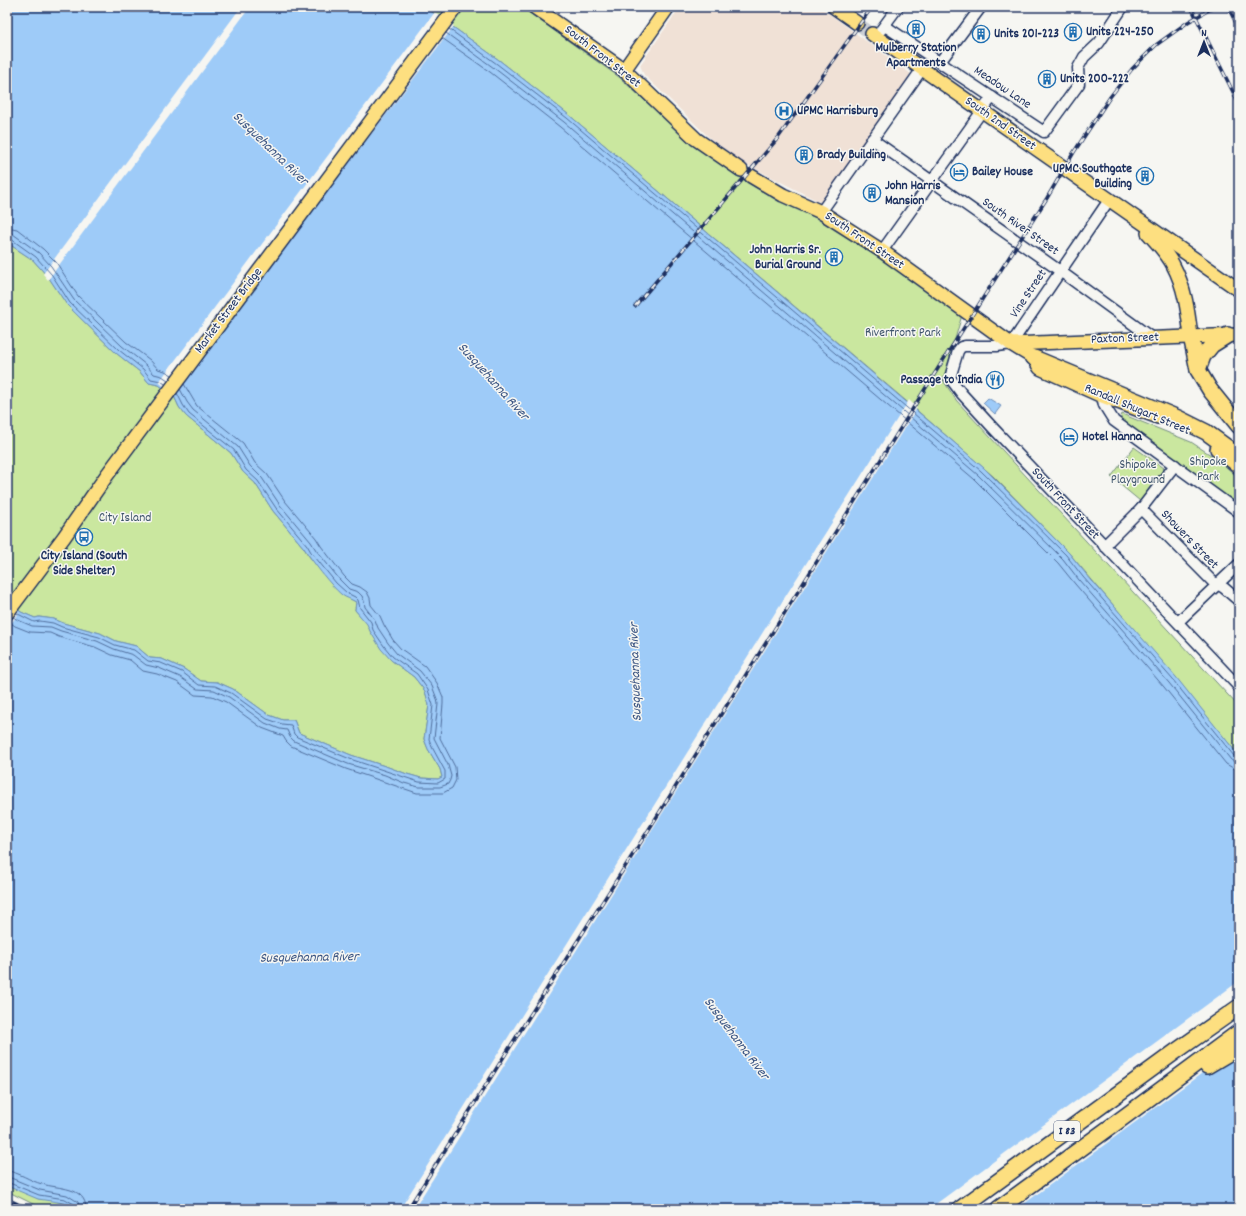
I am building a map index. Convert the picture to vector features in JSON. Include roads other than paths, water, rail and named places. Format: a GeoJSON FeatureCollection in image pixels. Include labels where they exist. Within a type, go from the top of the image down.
{"type":"FeatureCollection","features":[{"type":"Feature","properties":{"kind":"highway"},"geometry":{"type":"LineString","coordinates":[[1198,370],[1203,356],[1212,345],[1234,335]]}},
{"type":"Feature","properties":{"kind":"highway"},"geometry":{"type":"LineString","coordinates":[[1191,336],[1198,370],[1210,390],[1239,426]]}},
{"type":"Feature","properties":{"kind":"highway"},"geometry":{"type":"LineString","coordinates":[[1034,358],[1178,418],[1206,432],[1239,456]]}},
{"type":"Feature","properties":{"kind":"highway"},"geometry":{"type":"LineString","coordinates":[[1175,1052],[1239,1001]]}},
{"type":"Feature","properties":{"kind":"highway","name":"I 83"},"geometry":{"type":"LineString","coordinates":[[960,1209],[1239,1007]]}},
{"type":"Feature","properties":{"kind":"highway","name":"I 83"},"geometry":{"type":"LineString","coordinates":[[998,1209],[1239,1032]]}},
{"type":"Feature","properties":{"kind":"highway"},"geometry":{"type":"LineString","coordinates":[[1124,1117],[1239,1047]]}},
{"type":"Feature","properties":{"kind":"main road","name":"South Front Street"},"geometry":{"type":"LineString","coordinates":[[534,7],[624,70],[696,139],[746,173],[783,195],[821,212],[882,251],[1011,344],[1034,358]]}},
{"type":"Feature","properties":{"kind":"main road"},"geometry":{"type":"LineString","coordinates":[[624,70],[668,7]]}},
{"type":"Feature","properties":{"kind":"main road"},"geometry":{"type":"LineString","coordinates":[[834,7],[857,23]]}},
{"type":"Feature","properties":{"kind":"main road","name":"Market Street Bridge"},"geometry":{"type":"LineString","coordinates":[[10,609],[64,537],[165,396],[454,9]]}},
{"type":"Feature","properties":{"kind":"main road","name":"South 2nd Street"},"geometry":{"type":"LineString","coordinates":[[874,35],[1128,214],[1239,290]]}},
{"type":"Feature","properties":{"kind":"main road","name":"South 2nd Street"},"geometry":{"type":"LineString","coordinates":[[1128,214],[1151,236],[1172,263],[1183,290],[1191,336]]}},
{"type":"Feature","properties":{"kind":"main road","name":"Paxton Street"},"geometry":{"type":"LineString","coordinates":[[1011,344],[1234,335]]}},
{"type":"Feature","properties":{"kind":"main road","name":"Randall Shugart Street"},"geometry":{"type":"LineString","coordinates":[[1034,358],[1040,368],[1102,396],[1182,428],[1213,445],[1239,467]]}},
{"type":"Feature","properties":{"kind":"street"},"geometry":{"type":"LineString","coordinates":[[874,35],[885,26],[898,7]]}},
{"type":"Feature","properties":{"kind":"street"},"geometry":{"type":"LineString","coordinates":[[940,62],[981,7]]}},
{"type":"Feature","properties":{"kind":"street","name":"Meadow Lane"},"geometry":{"type":"LineString","coordinates":[[885,26],[1044,132],[1079,84],[1078,68],[1084,57],[1099,43],[1123,7]]}},
{"type":"Feature","properties":{"kind":"street"},"geometry":{"type":"LineString","coordinates":[[821,212],[922,69]]}},
{"type":"Feature","properties":{"kind":"street"},"geometry":{"type":"LineString","coordinates":[[882,251],[992,97]]}},
{"type":"Feature","properties":{"kind":"street","name":"South River Street"},"geometry":{"type":"LineString","coordinates":[[872,140],[1060,271],[1152,338]]}},
{"type":"Feature","properties":{"kind":"street","name":"Vine Street"},"geometry":{"type":"LineString","coordinates":[[1011,344],[1109,200]]}},
{"type":"Feature","properties":{"kind":"street","name":"South Front Street"},"geometry":{"type":"LineString","coordinates":[[1011,344],[961,347],[958,351],[950,378],[992,428],[1239,687]]}},
{"type":"Feature","properties":{"kind":"street"},"geometry":{"type":"LineString","coordinates":[[1102,396],[1104,405],[1114,421],[1239,512]]}},
{"type":"Feature","properties":{"kind":"street"},"geometry":{"type":"LineString","coordinates":[[1104,546],[1141,509],[1175,465]]}},
{"type":"Feature","properties":{"kind":"street","name":"Showers Street"},"geometry":{"type":"LineString","coordinates":[[1141,509],[1212,581],[1239,601]]}},
{"type":"Feature","properties":{"kind":"street"},"geometry":{"type":"LineString","coordinates":[[1178,622],[1239,564]]}},
{"type":"Feature","properties":{"kind":"water","name":"Susquehanna River"},"geometry":{"type":"Polygon","coordinates":[[[7,7],[425,7],[499,60],[569,115],[984,468],[1069,553],[1176,677],[1239,756],[1239,1209],[74,1209],[64,1203],[38,1199],[7,1186],[7,601],[21,612],[35,618],[39,617],[54,619],[63,623],[100,633],[116,641],[136,646],[150,658],[162,659],[184,669],[201,681],[217,682],[233,689],[269,715],[283,720],[294,720],[299,733],[351,755],[421,778],[438,779],[442,777],[440,769],[424,739],[429,705],[425,691],[414,677],[391,660],[381,649],[367,624],[355,610],[356,602],[337,591],[316,566],[304,548],[273,511],[255,483],[243,472],[231,453],[186,416],[179,407],[174,396],[159,385],[149,383],[140,372],[116,353],[67,305],[49,278],[33,260],[12,246],[7,240],[7,7]]]}},
{"type":"Feature","properties":{"kind":"water"},"geometry":{"type":"Polygon","coordinates":[[[988,398],[1001,406],[995,414],[983,403],[988,398]]]}},
{"type":"Feature","properties":{"kind":"tunnel"},"geometry":{"type":"LineString","coordinates":[[857,23],[872,34]]}},
{"type":"Feature","properties":{"kind":"railway"},"geometry":{"type":"LineString","coordinates":[[635,306],[778,138],[872,7]]}},
{"type":"Feature","properties":{"kind":"railway"},"geometry":{"type":"LineString","coordinates":[[1191,7],[1239,104]]}},
{"type":"Feature","properties":{"kind":"railway"},"geometry":{"type":"LineString","coordinates":[[408,1209],[1110,97],[1132,69],[1156,45],[1188,22],[1214,7]]}},
{"type":"Feature","properties":{"kind":"railway"},"geometry":{"type":"LineString","coordinates":[[1228,7],[1239,29]]}},
{"type":"Feature","properties":{"kind":"railway"},"geometry":{"type":"LineString","coordinates":[[7,1199],[29,1209]]}},
{"type":"Feature","properties":{"kind":"place","name":"Mulberry Station Apartments"},"geometry":{"type":"Point","coordinates":[916,29]}},
{"type":"Feature","properties":{"kind":"place","name":"Units 224-250"},"geometry":{"type":"Point","coordinates":[1073,32]}},
{"type":"Feature","properties":{"kind":"place","name":"Units 201-223"},"geometry":{"type":"Point","coordinates":[981,34]}},
{"type":"Feature","properties":{"kind":"place","name":"Units 200-222"},"geometry":{"type":"Point","coordinates":[1047,79]}},
{"type":"Feature","properties":{"kind":"place","name":"UPMC Harrisburg"},"geometry":{"type":"Point","coordinates":[784,111]}},
{"type":"Feature","properties":{"kind":"place","name":"Brady Building"},"geometry":{"type":"Point","coordinates":[804,155]}},
{"type":"Feature","properties":{"kind":"place","name":"Bailey House"},"geometry":{"type":"Point","coordinates":[959,172]}},
{"type":"Feature","properties":{"kind":"place","name":"UPMC Southgate Building"},"geometry":{"type":"Point","coordinates":[1145,176]}},
{"type":"Feature","properties":{"kind":"place","name":"John Harris Mansion"},"geometry":{"type":"Point","coordinates":[872,193]}},
{"type":"Feature","properties":{"kind":"place","name":"John Harris Sr. Burial Ground"},"geometry":{"type":"Point","coordinates":[834,257]}},
{"type":"Feature","properties":{"kind":"place","name":"Passage to India"},"geometry":{"type":"Point","coordinates":[995,380]}},
{"type":"Feature","properties":{"kind":"place","name":"Hotel Hanna"},"geometry":{"type":"Point","coordinates":[1069,437]}},
{"type":"Feature","properties":{"kind":"place","name":"City Island (South Side Shelter)"},"geometry":{"type":"Point","coordinates":[84,537]}},
{"type":"Feature","properties":{"kind":"park label","name":"Riverfront Park"},"geometry":{"type":"Point","coordinates":[903,333]}},
{"type":"Feature","properties":{"kind":"park label","name":"Shipoke Park"},"geometry":{"type":"Point","coordinates":[1208,470]}},
{"type":"Feature","properties":{"kind":"park label","name":"Shipoke Playground"},"geometry":{"type":"Point","coordinates":[1138,472]}},
{"type":"Feature","properties":{"kind":"park label","name":"City Island"},"geometry":{"type":"Point","coordinates":[125,518]}}]}
